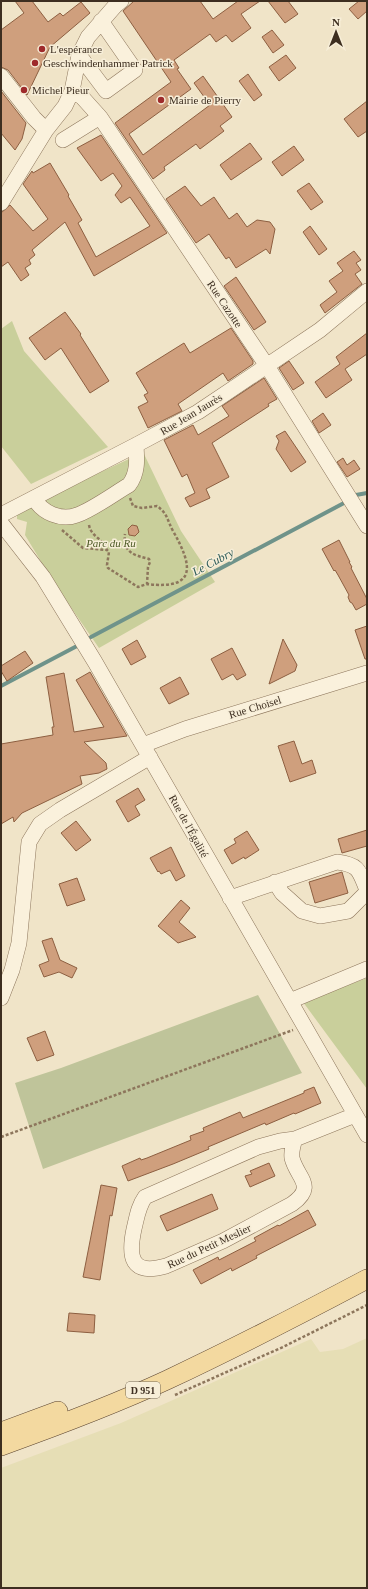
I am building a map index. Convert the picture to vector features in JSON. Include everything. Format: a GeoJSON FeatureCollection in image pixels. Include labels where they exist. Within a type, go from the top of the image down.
{"type":"FeatureCollection","features":[{"type":"Feature","properties":{"kind":"main road","name":"D 951"},"geometry":{"type":"LineString","coordinates":[[1,1446],[70,1421],[166,1380],[281,1324],[367,1278]]}},
{"type":"Feature","properties":{"kind":"main road","name":"D 951"},"geometry":{"type":"LineString","coordinates":[[1,1432],[66,1409],[281,1324]]}},
{"type":"Feature","properties":{"kind":"street"},"geometry":{"type":"LineString","coordinates":[[1,203],[46,130],[65,106],[72,91],[79,55],[88,36],[121,1]]}},
{"type":"Feature","properties":{"kind":"street"},"geometry":{"type":"LineString","coordinates":[[79,55],[106,91],[135,70],[101,21]]}},
{"type":"Feature","properties":{"kind":"street"},"geometry":{"type":"LineString","coordinates":[[1,76],[34,118],[46,130]]}},
{"type":"Feature","properties":{"kind":"street","name":"Rue Cazotte"},"geometry":{"type":"LineString","coordinates":[[72,91],[82,97],[100,117],[267,366],[367,526]]}},
{"type":"Feature","properties":{"kind":"street"},"geometry":{"type":"LineString","coordinates":[[62,140],[100,117]]}},
{"type":"Feature","properties":{"kind":"street","name":"Rue Jean Jaurès"},"geometry":{"type":"LineString","coordinates":[[1,515],[136,446],[198,412],[320,330],[367,291]]}},
{"type":"Feature","properties":{"kind":"street"},"geometry":{"type":"LineString","coordinates":[[34,498],[47,513],[67,517],[78,515],[129,485],[136,473],[136,446]]}},
{"type":"Feature","properties":{"kind":"street","name":"Rue de l'Égalité"},"geometry":{"type":"LineString","coordinates":[[1,523],[43,577],[147,751],[367,1135]]}},
{"type":"Feature","properties":{"kind":"street","name":"Rue Choisel"},"geometry":{"type":"LineString","coordinates":[[1,998],[12,970],[19,943],[30,842],[40,824],[147,751],[184,729],[367,673]]}},
{"type":"Feature","properties":{"kind":"street"},"geometry":{"type":"LineString","coordinates":[[230,898],[275,882],[337,862],[350,864],[358,870],[367,891],[348,911],[320,916],[302,911],[282,893],[275,882]]}},
{"type":"Feature","properties":{"kind":"street"},"geometry":{"type":"LineString","coordinates":[[290,1001],[367,969]]}},
{"type":"Feature","properties":{"kind":"street","name":"Rue du Petit Meslier"},"geometry":{"type":"LineString","coordinates":[[295,1139],[292,1156],[305,1186],[304,1193],[301,1198],[223,1241],[166,1266],[156,1269],[146,1269],[138,1265],[133,1260],[131,1254],[131,1243],[139,1204],[144,1197],[258,1147],[280,1141],[295,1139],[355,1115]]}},
{"type":"Feature","properties":{"kind":"path"},"geometry":{"type":"LineString","coordinates":[[86,510],[90,531],[97,539],[105,544],[109,552],[108,568],[138,587],[147,584],[160,586],[173,585],[187,573],[188,565],[180,543],[164,511],[157,506],[142,508],[133,506],[124,488]]}},
{"type":"Feature","properties":{"kind":"path"},"geometry":{"type":"LineString","coordinates":[[59,516],[62,530],[83,548],[107,550]]}},
{"type":"Feature","properties":{"kind":"path"},"geometry":{"type":"LineString","coordinates":[[125,534],[124,541],[127,549],[133,555],[149,559],[150,562],[148,567],[147,584]]}},
{"type":"Feature","properties":{"kind":"path"},"geometry":{"type":"LineString","coordinates":[[1,1136],[304,1025]]}},
{"type":"Feature","properties":{"kind":"shaded area"},"geometry":{"type":"Polygon","coordinates":[[[367,1338],[367,1588],[1,1588],[1,1468],[121,1423],[311,1339],[320,1352],[343,1349],[367,1338]]]}},
{"type":"Feature","properties":{"kind":"green space"},"geometry":{"type":"Polygon","coordinates":[[[12,321],[24,351],[108,447],[31,484],[1,446],[1,329],[12,321]]]}},
{"type":"Feature","properties":{"kind":"green space","name":"Parc du Ru"},"geometry":{"type":"Polygon","coordinates":[[[144,454],[181,531],[215,582],[99,648],[54,583],[25,535],[27,522],[17,519],[17,515],[36,502],[129,459],[144,454]]]}},
{"type":"Feature","properties":{"kind":"green space"},"geometry":{"type":"Polygon","coordinates":[[[367,978],[367,1089],[303,1002],[367,978]]]}},
{"type":"Feature","properties":{"kind":"green space"},"geometry":{"type":"Polygon","coordinates":[[[258,995],[302,1073],[43,1169],[15,1083],[61,1068],[258,995]]]}},
{"type":"Feature","properties":{"kind":"building"},"geometry":{"type":"Polygon","coordinates":[[[15,1],[32,1],[48,22],[60,13],[63,16],[81,2],[90,13],[50,47],[27,95],[8,70],[1,67],[1,30],[24,13],[15,1]]]}},
{"type":"Feature","properties":{"kind":"building"},"geometry":{"type":"Polygon","coordinates":[[[134,1],[200,1],[213,19],[238,1],[260,1],[241,14],[251,28],[232,42],[226,35],[216,42],[210,34],[174,60],[179,68],[177,69],[191,89],[129,134],[143,155],[210,105],[194,83],[203,76],[232,117],[220,126],[224,131],[200,149],[196,144],[164,167],[165,170],[153,179],[115,123],[171,82],[123,11],[134,1]]]}},
{"type":"Feature","properties":{"kind":"building"},"geometry":{"type":"Polygon","coordinates":[[[268,1],[288,1],[298,14],[285,23],[268,1]]]}},
{"type":"Feature","properties":{"kind":"building"},"geometry":{"type":"Polygon","coordinates":[[[359,1],[367,1],[367,11],[358,19],[349,9],[359,1]]]}},
{"type":"Feature","properties":{"kind":"building"},"geometry":{"type":"Polygon","coordinates":[[[272,30],[284,45],[273,53],[262,37],[272,30]]]}},
{"type":"Feature","properties":{"kind":"building"},"geometry":{"type":"Polygon","coordinates":[[[286,55],[296,68],[279,81],[269,67],[286,55]]]}},
{"type":"Feature","properties":{"kind":"building"},"geometry":{"type":"Polygon","coordinates":[[[248,74],[262,95],[254,101],[239,81],[248,74]]]}},
{"type":"Feature","properties":{"kind":"building"},"geometry":{"type":"Polygon","coordinates":[[[1,91],[26,123],[22,139],[15,150],[1,133],[1,91]]]}},
{"type":"Feature","properties":{"kind":"building"},"geometry":{"type":"Polygon","coordinates":[[[367,101],[367,131],[358,137],[344,119],[367,101]]]}},
{"type":"Feature","properties":{"kind":"building"},"geometry":{"type":"Polygon","coordinates":[[[101,135],[167,233],[94,276],[65,222],[32,250],[35,255],[29,260],[31,264],[25,268],[29,275],[21,281],[8,262],[1,267],[1,213],[10,205],[33,231],[48,219],[23,184],[32,171],[33,173],[50,163],[82,220],[78,223],[96,257],[150,226],[130,197],[121,203],[115,195],[122,186],[113,173],[101,181],[77,148],[101,135]]]}},
{"type":"Feature","properties":{"kind":"building"},"geometry":{"type":"Polygon","coordinates":[[[250,143],[262,159],[231,180],[220,165],[250,143]]]}},
{"type":"Feature","properties":{"kind":"building"},"geometry":{"type":"Polygon","coordinates":[[[294,146],[304,160],[282,176],[272,162],[294,146]]]}},
{"type":"Feature","properties":{"kind":"building"},"geometry":{"type":"Polygon","coordinates":[[[309,183],[323,202],[311,210],[297,191],[309,183]]]}},
{"type":"Feature","properties":{"kind":"building"},"geometry":{"type":"Polygon","coordinates":[[[185,186],[201,206],[214,197],[229,219],[237,213],[247,227],[257,220],[270,222],[275,229],[270,254],[266,249],[236,268],[229,257],[226,259],[209,234],[196,243],[166,199],[185,186]]]}},
{"type":"Feature","properties":{"kind":"building"},"geometry":{"type":"Polygon","coordinates":[[[310,226],[327,249],[319,255],[303,232],[310,226]]]}},
{"type":"Feature","properties":{"kind":"building"},"geometry":{"type":"Polygon","coordinates":[[[354,251],[361,260],[356,263],[361,270],[355,274],[362,284],[325,313],[320,305],[337,292],[329,281],[343,271],[337,263],[354,251]]]}},
{"type":"Feature","properties":{"kind":"building"},"geometry":{"type":"Polygon","coordinates":[[[236,277],[266,322],[254,330],[224,286],[236,277]]]}},
{"type":"Feature","properties":{"kind":"building"},"geometry":{"type":"Polygon","coordinates":[[[65,312],[81,334],[80,335],[109,381],[90,393],[61,348],[45,360],[29,338],[65,312]]]}},
{"type":"Feature","properties":{"kind":"building"},"geometry":{"type":"Polygon","coordinates":[[[231,328],[253,361],[253,364],[228,381],[223,373],[178,404],[182,411],[148,428],[138,407],[148,402],[144,395],[148,393],[136,373],[184,343],[190,353],[231,328]]]}},
{"type":"Feature","properties":{"kind":"building"},"geometry":{"type":"Polygon","coordinates":[[[367,333],[367,354],[345,369],[352,380],[326,398],[315,382],[340,364],[336,357],[367,333]]]}},
{"type":"Feature","properties":{"kind":"building"},"geometry":{"type":"Polygon","coordinates":[[[289,361],[304,383],[293,390],[279,368],[289,361]]]}},
{"type":"Feature","properties":{"kind":"building"},"geometry":{"type":"Polygon","coordinates":[[[264,378],[277,399],[268,404],[269,406],[212,443],[229,477],[206,489],[210,498],[190,507],[185,498],[195,493],[187,474],[182,477],[164,440],[193,425],[198,435],[229,416],[222,406],[264,378]]]}},
{"type":"Feature","properties":{"kind":"building"},"geometry":{"type":"Polygon","coordinates":[[[323,413],[331,425],[319,433],[312,421],[323,413]]]}},
{"type":"Feature","properties":{"kind":"building"},"geometry":{"type":"Polygon","coordinates":[[[285,431],[306,462],[291,472],[276,449],[279,441],[276,436],[285,431]]]}},
{"type":"Feature","properties":{"kind":"building"},"geometry":{"type":"Polygon","coordinates":[[[343,458],[347,465],[354,460],[360,469],[347,477],[337,462],[343,458]]]}},
{"type":"Feature","properties":{"kind":"building"},"geometry":{"type":"Polygon","coordinates":[[[132,525],[137,526],[139,532],[135,536],[129,535],[128,529],[132,525]]]}},
{"type":"Feature","properties":{"kind":"building"},"geometry":{"type":"Polygon","coordinates":[[[339,540],[367,599],[367,604],[356,610],[350,602],[348,597],[349,595],[322,549],[339,540]]]}},
{"type":"Feature","properties":{"kind":"building"},"geometry":{"type":"Polygon","coordinates":[[[367,626],[367,659],[365,659],[355,630],[367,626]]]}},
{"type":"Feature","properties":{"kind":"building"},"geometry":{"type":"Polygon","coordinates":[[[283,639],[297,665],[295,671],[269,684],[283,639]]]}},
{"type":"Feature","properties":{"kind":"building"},"geometry":{"type":"Polygon","coordinates":[[[137,640],[146,657],[131,665],[122,649],[137,640]]]}},
{"type":"Feature","properties":{"kind":"building"},"geometry":{"type":"Polygon","coordinates":[[[232,648],[246,675],[237,680],[233,674],[222,680],[211,659],[232,648]]]}},
{"type":"Feature","properties":{"kind":"building"},"geometry":{"type":"Polygon","coordinates":[[[25,651],[33,663],[7,681],[1,671],[1,666],[25,651]]]}},
{"type":"Feature","properties":{"kind":"building"},"geometry":{"type":"Polygon","coordinates":[[[90,672],[127,736],[84,742],[106,763],[107,769],[99,773],[80,776],[82,784],[22,813],[14,822],[13,817],[1,824],[1,744],[53,735],[52,727],[54,727],[46,677],[64,673],[74,732],[104,727],[76,680],[90,672]]]}},
{"type":"Feature","properties":{"kind":"building"},"geometry":{"type":"Polygon","coordinates":[[[180,677],[189,694],[169,704],[160,688],[180,677]]]}},
{"type":"Feature","properties":{"kind":"building"},"geometry":{"type":"Polygon","coordinates":[[[294,741],[302,764],[312,760],[316,773],[290,782],[278,746],[294,741]]]}},
{"type":"Feature","properties":{"kind":"building"},"geometry":{"type":"Polygon","coordinates":[[[138,788],[145,800],[135,806],[140,815],[128,822],[116,801],[138,788]]]}},
{"type":"Feature","properties":{"kind":"building"},"geometry":{"type":"Polygon","coordinates":[[[76,821],[91,840],[76,851],[61,833],[76,821]]]}},
{"type":"Feature","properties":{"kind":"building"},"geometry":{"type":"Polygon","coordinates":[[[367,830],[367,846],[342,853],[338,839],[367,830]]]}},
{"type":"Feature","properties":{"kind":"building"},"geometry":{"type":"Polygon","coordinates":[[[247,831],[259,850],[245,859],[244,857],[232,864],[224,850],[236,843],[234,839],[247,831]]]}},
{"type":"Feature","properties":{"kind":"building"},"geometry":{"type":"Polygon","coordinates":[[[171,847],[185,876],[176,881],[170,870],[161,874],[159,871],[158,872],[150,858],[171,847]]]}},
{"type":"Feature","properties":{"kind":"building"},"geometry":{"type":"Polygon","coordinates":[[[342,872],[348,893],[315,903],[309,882],[342,872]]]}},
{"type":"Feature","properties":{"kind":"building"},"geometry":{"type":"Polygon","coordinates":[[[77,878],[85,900],[67,906],[59,884],[77,878]]]}},
{"type":"Feature","properties":{"kind":"building"},"geometry":{"type":"Polygon","coordinates":[[[181,900],[190,908],[179,922],[196,937],[178,943],[158,926],[181,900]]]}},
{"type":"Feature","properties":{"kind":"building"},"geometry":{"type":"Polygon","coordinates":[[[52,938],[60,960],[77,968],[72,978],[59,972],[44,977],[39,965],[49,961],[42,941],[52,938]]]}},
{"type":"Feature","properties":{"kind":"building"},"geometry":{"type":"Polygon","coordinates":[[[45,1031],[54,1055],[37,1061],[27,1038],[45,1031]]]}},
{"type":"Feature","properties":{"kind":"building"},"geometry":{"type":"Polygon","coordinates":[[[314,1087],[321,1103],[266,1125],[265,1123],[208,1147],[209,1149],[128,1181],[122,1166],[140,1158],[141,1160],[147,1158],[191,1140],[190,1136],[204,1131],[203,1128],[240,1112],[243,1118],[304,1093],[304,1091],[314,1087]]]}},
{"type":"Feature","properties":{"kind":"building"},"geometry":{"type":"Polygon","coordinates":[[[269,1163],[275,1176],[250,1187],[245,1176],[252,1174],[250,1171],[269,1163]]]}},
{"type":"Feature","properties":{"kind":"building"},"geometry":{"type":"Polygon","coordinates":[[[101,1185],[117,1188],[112,1216],[110,1215],[100,1280],[83,1277],[101,1185]]]}},
{"type":"Feature","properties":{"kind":"building"},"geometry":{"type":"Polygon","coordinates":[[[212,1194],[218,1209],[167,1231],[160,1216],[212,1194]]]}},
{"type":"Feature","properties":{"kind":"building"},"geometry":{"type":"Polygon","coordinates":[[[308,1210],[316,1225],[256,1256],[257,1258],[232,1271],[231,1268],[201,1284],[193,1270],[218,1257],[219,1260],[256,1241],[254,1238],[308,1210]]]}},
{"type":"Feature","properties":{"kind":"building"},"geometry":{"type":"Polygon","coordinates":[[[69,1313],[95,1315],[94,1333],[67,1331],[69,1313]]]}},
{"type":"Feature","properties":{"kind":"waterway","name":"Le Cubry"},"geometry":{"type":"LineString","coordinates":[[356,495],[367,493]]}},
{"type":"Feature","properties":{"kind":"waterway","name":"Le Cubry"},"geometry":{"type":"LineString","coordinates":[[91,637],[344,503]]}},
{"type":"Feature","properties":{"kind":"waterway","name":"Le Cubry"},"geometry":{"type":"LineString","coordinates":[[1,686],[77,646]]}},
{"type":"Feature","properties":{"kind":"place","name":"L'espérance"},"geometry":{"type":"Point","coordinates":[42,49]}},
{"type":"Feature","properties":{"kind":"place","name":"Geschwindenhammer Patrick"},"geometry":{"type":"Point","coordinates":[35,63]}},
{"type":"Feature","properties":{"kind":"place","name":"Michel Pieur"},"geometry":{"type":"Point","coordinates":[24,90]}},
{"type":"Feature","properties":{"kind":"place","name":"Mairie de Pierry"},"geometry":{"type":"Point","coordinates":[161,100]}}]}
